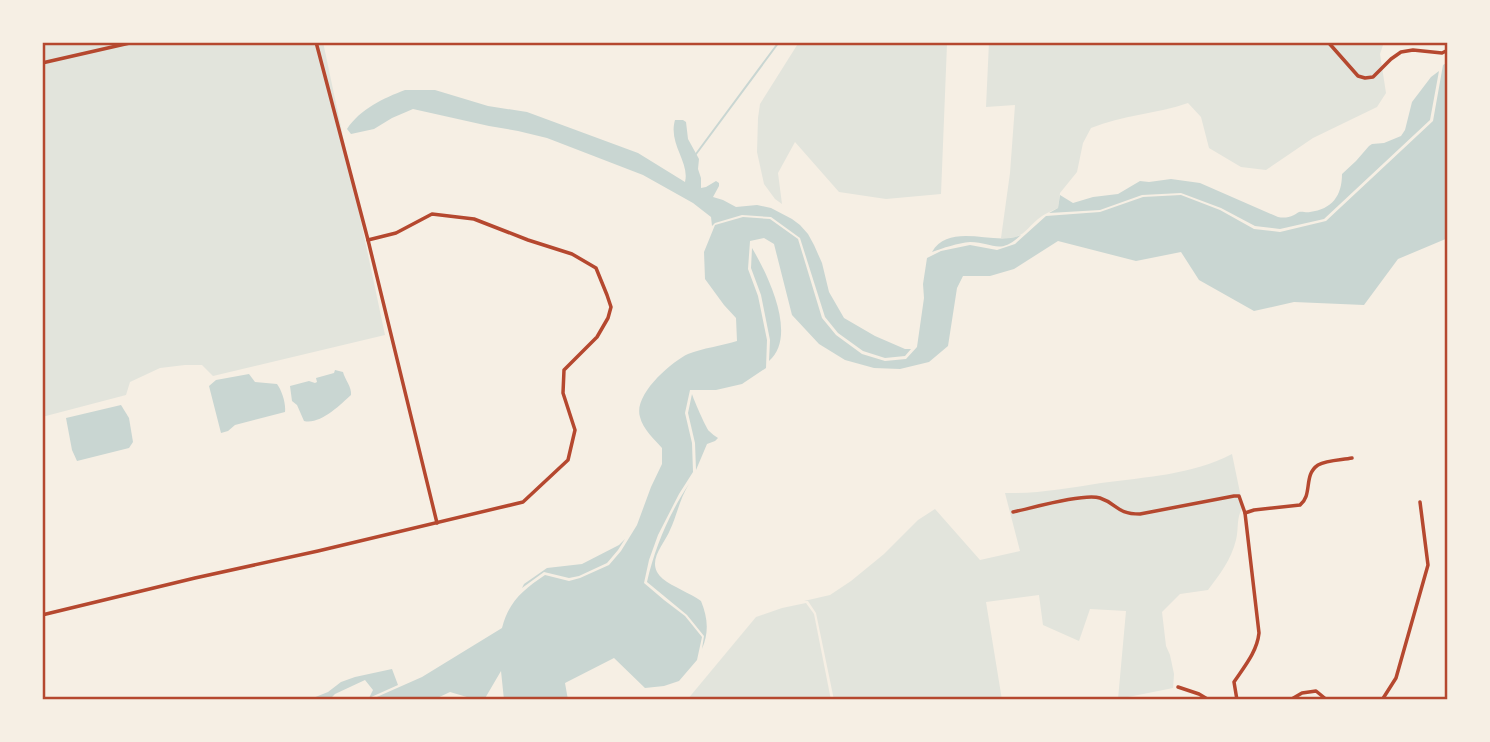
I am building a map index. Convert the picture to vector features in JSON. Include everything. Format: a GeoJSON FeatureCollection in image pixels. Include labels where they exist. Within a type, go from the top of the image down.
{"type":"FeatureCollection","features":[{"type":"Feature","properties":{"kind":"street"},"geometry":{"type":"LineString","coordinates":[[42,63],[134,42]]}},
{"type":"Feature","properties":{"kind":"street"},"geometry":{"type":"LineString","coordinates":[[316,42],[368,240],[437,523]]}},
{"type":"Feature","properties":{"kind":"street"},"geometry":{"type":"LineString","coordinates":[[1328,42],[1358,76],[1365,78],[1373,77],[1401,52],[1413,50],[1442,53],[1448,50]]}},
{"type":"Feature","properties":{"kind":"street"},"geometry":{"type":"LineString","coordinates":[[42,615],[523,502],[568,460],[575,430],[563,393],[564,370],[597,337],[611,307],[596,268],[572,254],[474,219],[432,214],[396,233],[368,240]]}},
{"type":"Feature","properties":{"kind":"street"},"geometry":{"type":"LineString","coordinates":[[1245,513],[1300,505],[1306,499],[1309,475],[1313,470],[1320,464],[1352,458]]}},
{"type":"Feature","properties":{"kind":"street"},"geometry":{"type":"LineString","coordinates":[[1013,512],[1086,496],[1101,498],[1129,514],[1140,514],[1239,496],[1245,513],[1259,634],[1254,652],[1234,682],[1237,700]]}},
{"type":"Feature","properties":{"kind":"street"},"geometry":{"type":"LineString","coordinates":[[1382,700],[1396,678],[1428,565],[1420,502]]}},
{"type":"Feature","properties":{"kind":"street"},"geometry":{"type":"LineString","coordinates":[[1178,687],[1209,700]]}},
{"type":"Feature","properties":{"kind":"street"},"geometry":{"type":"LineString","coordinates":[[1290,700],[1303,693],[1316,691],[1327,700]]}},
{"type":"Feature","properties":{"kind":"shaded area"},"geometry":{"type":"Polygon","coordinates":[[[42,42],[323,42],[385,335],[213,376],[202,365],[160,368],[130,382],[126,395],[42,417],[42,42]]]}},
{"type":"Feature","properties":{"kind":"shaded area"},"geometry":{"type":"Polygon","coordinates":[[[799,42],[959,42],[947,44],[941,194],[886,199],[839,192],[795,142],[778,173],[782,204],[775,199],[764,184],[757,152],[760,104],[799,42]]]}},
{"type":"Feature","properties":{"kind":"shaded area"},"geometry":{"type":"Polygon","coordinates":[[[989,42],[1384,42],[1380,54],[1386,93],[1377,107],[1313,138],[1266,170],[1241,167],[1209,148],[1201,117],[1188,103],[1091,128],[1083,143],[1077,172],[1060,193],[1058,208],[1042,216],[1020,235],[1001,238],[1010,173],[1015,105],[986,107],[989,42]]]}},
{"type":"Feature","properties":{"kind":"shaded area"},"geometry":{"type":"Polygon","coordinates":[[[1448,62],[1448,238],[1398,259],[1364,305],[1294,302],[1254,311],[1199,280],[1181,252],[1136,261],[1058,241],[1014,269],[990,276],[963,276],[957,288],[948,346],[929,362],[900,369],[874,368],[845,360],[819,344],[792,315],[774,244],[764,238],[750,241],[748,269],[758,296],[767,340],[766,368],[742,384],[716,390],[690,390],[685,413],[692,443],[693,472],[658,535],[644,583],[685,616],[702,637],[697,660],[679,681],[645,688],[614,658],[565,683],[568,700],[504,700],[501,671],[484,700],[450,692],[433,700],[370,700],[422,677],[502,628],[518,597],[545,575],[569,581],[580,578],[609,565],[621,551],[637,525],[662,464],[662,448],[641,421],[639,408],[642,399],[655,380],[681,358],[737,341],[736,318],[705,279],[704,252],[715,225],[743,217],[770,219],[798,239],[822,318],[836,335],[862,354],[885,361],[906,359],[917,347],[927,258],[941,251],[970,245],[997,250],[1015,244],[1046,216],[1100,212],[1143,197],[1181,195],[1220,210],[1254,229],[1280,232],[1326,221],[1433,121],[1443,65],[1448,62]]]}},
{"type":"Feature","properties":{"kind":"shaded area"},"geometry":{"type":"Polygon","coordinates":[[[1439,71],[1430,120],[1324,219],[1280,229],[1255,226],[1221,208],[1181,193],[1142,195],[1100,210],[1049,213],[1058,208],[1060,195],[1073,203],[1118,194],[1140,181],[1171,179],[1200,183],[1278,217],[1324,208],[1338,195],[1342,174],[1369,146],[1401,136],[1412,102],[1439,71]]]}},
{"type":"Feature","properties":{"kind":"shaded area"},"geometry":{"type":"Polygon","coordinates":[[[405,90],[435,90],[488,106],[527,112],[638,153],[685,182],[685,167],[674,137],[675,120],[683,120],[686,122],[688,139],[699,159],[701,188],[716,181],[719,186],[713,197],[736,207],[757,205],[771,208],[800,225],[814,245],[822,263],[829,292],[844,318],[875,336],[911,349],[905,356],[885,358],[863,351],[838,333],[825,317],[800,238],[771,217],[742,215],[712,226],[711,217],[693,203],[643,175],[547,138],[413,109],[374,129],[351,134],[347,129],[366,110],[405,90]]]}},
{"type":"Feature","properties":{"kind":"shaded area"},"geometry":{"type":"Polygon","coordinates":[[[1021,235],[1007,245],[970,242],[932,252],[940,243],[950,238],[1011,238],[1021,235]]]}},
{"type":"Feature","properties":{"kind":"shaded area"},"geometry":{"type":"Polygon","coordinates":[[[752,248],[772,289],[781,321],[781,337],[777,350],[769,361],[770,340],[761,295],[751,268],[752,248]]]}},
{"type":"Feature","properties":{"kind":"shaded area"},"geometry":{"type":"Polygon","coordinates":[[[335,370],[343,372],[351,395],[323,417],[304,421],[297,405],[292,401],[290,386],[309,381],[315,383],[316,378],[334,373],[335,370]]]}},
{"type":"Feature","properties":{"kind":"shaded area"},"geometry":{"type":"Polygon","coordinates":[[[249,374],[255,382],[277,384],[283,397],[285,412],[235,425],[221,433],[209,386],[216,380],[249,374]]]}},
{"type":"Feature","properties":{"kind":"shaded area"},"geometry":{"type":"Polygon","coordinates":[[[692,394],[707,429],[718,438],[707,444],[696,470],[695,443],[688,413],[692,394]]]}},
{"type":"Feature","properties":{"kind":"shaded area"},"geometry":{"type":"Polygon","coordinates":[[[121,405],[129,418],[133,442],[129,448],[77,461],[72,450],[66,418],[121,405]]]}},
{"type":"Feature","properties":{"kind":"shaded area"},"geometry":{"type":"Polygon","coordinates":[[[1232,454],[1243,507],[1231,554],[1208,590],[1180,594],[1162,612],[1166,646],[1174,674],[1173,689],[1118,699],[1126,611],[1090,609],[1079,641],[1043,625],[1039,595],[986,602],[1002,700],[834,700],[816,613],[808,601],[804,601],[830,595],[851,581],[884,554],[918,520],[935,509],[980,560],[1020,551],[1005,493],[1029,493],[1168,474],[1201,467],[1232,454]]]}},
{"type":"Feature","properties":{"kind":"shaded area"},"geometry":{"type":"Polygon","coordinates":[[[689,484],[657,554],[655,567],[663,579],[701,601],[707,625],[702,649],[704,636],[687,615],[647,582],[664,531],[675,507],[689,484]]]}},
{"type":"Feature","properties":{"kind":"shaded area"},"geometry":{"type":"Polygon","coordinates":[[[625,539],[607,563],[569,578],[544,572],[522,588],[547,568],[582,564],[619,545],[625,539]]]}},
{"type":"Feature","properties":{"kind":"shaded area"},"geometry":{"type":"Polygon","coordinates":[[[806,603],[814,614],[831,700],[687,700],[756,617],[806,603]]]}},
{"type":"Feature","properties":{"kind":"shaded area"},"geometry":{"type":"Polygon","coordinates":[[[392,669],[398,685],[369,698],[373,690],[365,680],[335,694],[329,700],[308,700],[328,692],[341,682],[392,669]]]}},
{"type":"Feature","properties":{"kind":"waterway"},"geometry":{"type":"LineString","coordinates":[[696,154],[779,42]]}}]}
